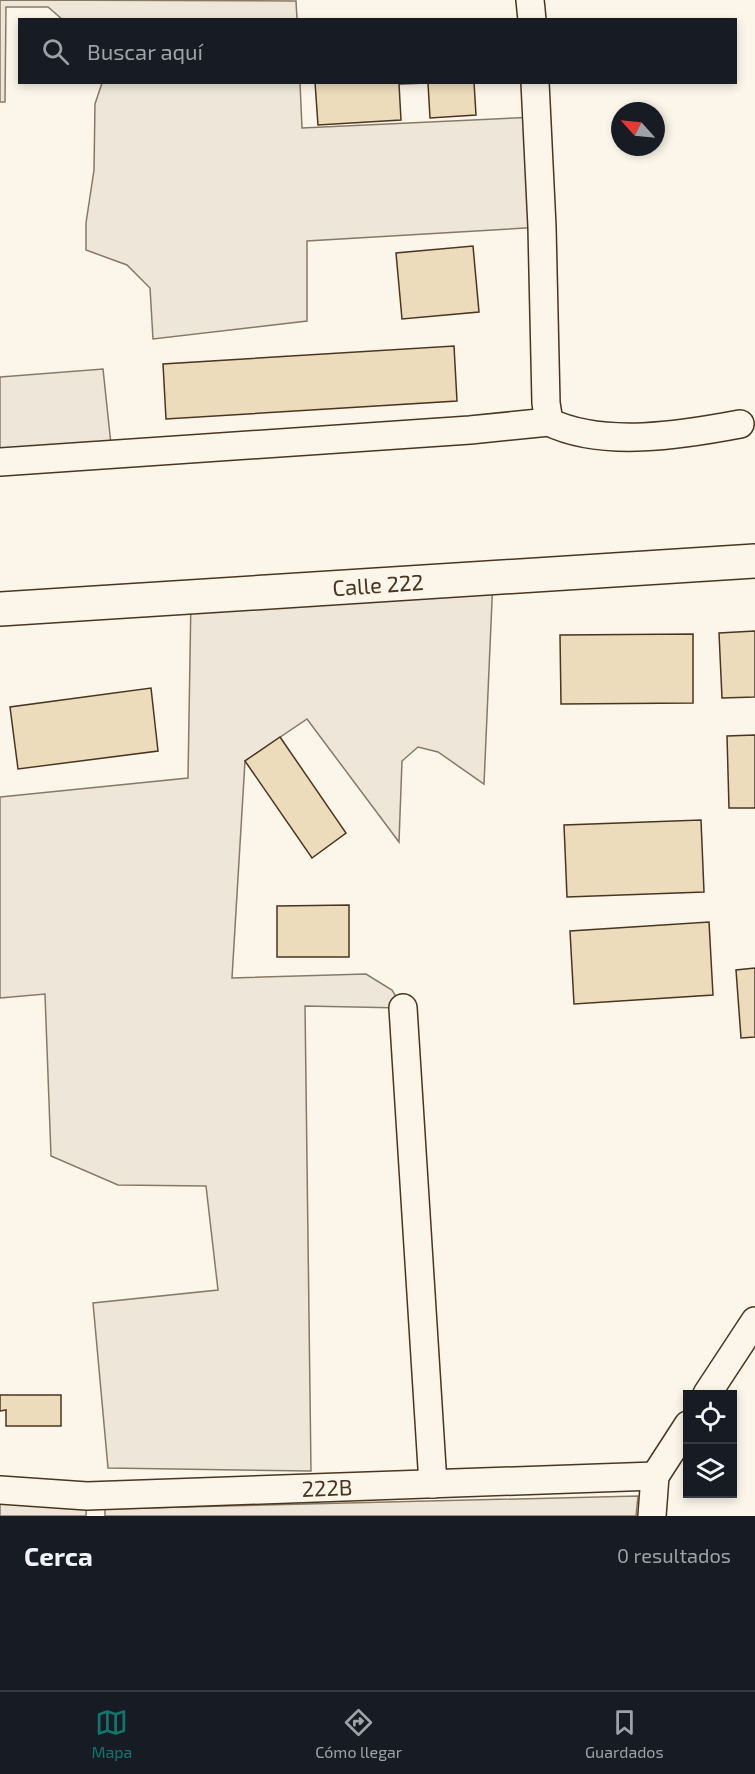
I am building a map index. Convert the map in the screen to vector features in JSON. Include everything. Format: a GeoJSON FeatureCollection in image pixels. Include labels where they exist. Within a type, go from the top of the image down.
{"type":"FeatureCollection","features":[{"type":"Feature","properties":{"kind":"main road","name":"Calle 222"},"geometry":{"type":"LineString","coordinates":[[0,609],[755,561]]}},
{"type":"Feature","properties":{"kind":"street"},"geometry":{"type":"LineString","coordinates":[[531,0],[532,18]]}},
{"type":"Feature","properties":{"kind":"street"},"geometry":{"type":"LineString","coordinates":[[535,84],[542,227],[546,403],[549,422]]}},
{"type":"Feature","properties":{"kind":"street"},"geometry":{"type":"LineString","coordinates":[[0,462],[470,430],[549,422],[567,431],[606,436],[682,435],[740,424]]}},
{"type":"Feature","properties":{"kind":"street"},"geometry":{"type":"LineString","coordinates":[[403,1008],[433,1484]]}},
{"type":"Feature","properties":{"kind":"street"},"geometry":{"type":"LineString","coordinates":[[710,1390],[755,1321]]}},
{"type":"Feature","properties":{"kind":"street"},"geometry":{"type":"LineString","coordinates":[[652,1516],[655,1476],[683,1431]]}},
{"type":"Feature","properties":{"kind":"street","name":"222B"},"geometry":{"type":"LineString","coordinates":[[0,1490],[86,1506],[433,1484],[655,1476]]}},
{"type":"Feature","properties":{"kind":"shaded area"},"geometry":{"type":"Polygon","coordinates":[[[0,0],[296,1],[297,18],[61,18],[48,7],[6,7],[5,102],[0,102],[0,0]]]}},
{"type":"Feature","properties":{"kind":"shaded area"},"geometry":{"type":"Polygon","coordinates":[[[102,84],[300,84],[302,128],[537,117],[542,227],[307,241],[307,321],[153,339],[150,288],[127,265],[86,250],[86,223],[94,170],[95,104],[102,84]]]}},
{"type":"Feature","properties":{"kind":"shaded area"},"geometry":{"type":"Polygon","coordinates":[[[103,369],[112,454],[0,461],[0,377],[103,369]]]}},
{"type":"Feature","properties":{"kind":"shaded area"},"geometry":{"type":"Polygon","coordinates":[[[493,578],[484,784],[438,752],[418,747],[402,761],[399,842],[307,719],[245,761],[232,978],[366,974],[392,990],[403,1008],[305,1006],[311,1471],[108,1468],[93,1303],[218,1290],[206,1186],[118,1185],[51,1156],[45,994],[0,998],[0,797],[188,778],[191,597],[493,578]]]}},
{"type":"Feature","properties":{"kind":"shaded area"},"geometry":{"type":"Polygon","coordinates":[[[0,1490],[87,1496],[86,1516],[0,1516],[0,1490]]]}},
{"type":"Feature","properties":{"kind":"shaded area"},"geometry":{"type":"Polygon","coordinates":[[[638,1496],[636,1516],[105,1516],[105,1509],[638,1496]]]}},
{"type":"Feature","properties":{"kind":"building"},"geometry":{"type":"Polygon","coordinates":[[[315,84],[399,84],[401,120],[318,125],[315,84]]]}},
{"type":"Feature","properties":{"kind":"building"},"geometry":{"type":"Polygon","coordinates":[[[428,84],[474,84],[476,115],[430,118],[428,84]]]}},
{"type":"Feature","properties":{"kind":"building"},"geometry":{"type":"Polygon","coordinates":[[[473,246],[479,312],[402,319],[396,253],[473,246]]]}},
{"type":"Feature","properties":{"kind":"building"},"geometry":{"type":"Polygon","coordinates":[[[454,346],[457,401],[166,419],[163,364],[454,346]]]}},
{"type":"Feature","properties":{"kind":"building"},"geometry":{"type":"Polygon","coordinates":[[[755,631],[755,697],[722,698],[719,633],[755,631]]]}},
{"type":"Feature","properties":{"kind":"building"},"geometry":{"type":"Polygon","coordinates":[[[693,634],[693,703],[561,704],[560,635],[693,634]]]}},
{"type":"Feature","properties":{"kind":"building"},"geometry":{"type":"Polygon","coordinates":[[[151,688],[158,751],[18,769],[10,707],[151,688]]]}},
{"type":"Feature","properties":{"kind":"building"},"geometry":{"type":"Polygon","coordinates":[[[755,735],[755,808],[729,808],[727,736],[755,735]]]}},
{"type":"Feature","properties":{"kind":"building"},"geometry":{"type":"Polygon","coordinates":[[[280,737],[346,833],[312,858],[245,761],[280,737]]]}},
{"type":"Feature","properties":{"kind":"building"},"geometry":{"type":"Polygon","coordinates":[[[701,820],[704,892],[567,897],[564,825],[701,820]]]}},
{"type":"Feature","properties":{"kind":"building"},"geometry":{"type":"Polygon","coordinates":[[[349,905],[349,957],[277,957],[277,906],[349,905]]]}},
{"type":"Feature","properties":{"kind":"building"},"geometry":{"type":"Polygon","coordinates":[[[709,922],[713,995],[574,1004],[570,931],[709,922]]]}},
{"type":"Feature","properties":{"kind":"building"},"geometry":{"type":"Polygon","coordinates":[[[755,968],[755,1037],[741,1038],[736,970],[755,968]]]}},
{"type":"Feature","properties":{"kind":"building"},"geometry":{"type":"Polygon","coordinates":[[[0,1395],[61,1395],[61,1426],[6,1426],[6,1410],[0,1411],[0,1395]]]}}]}
